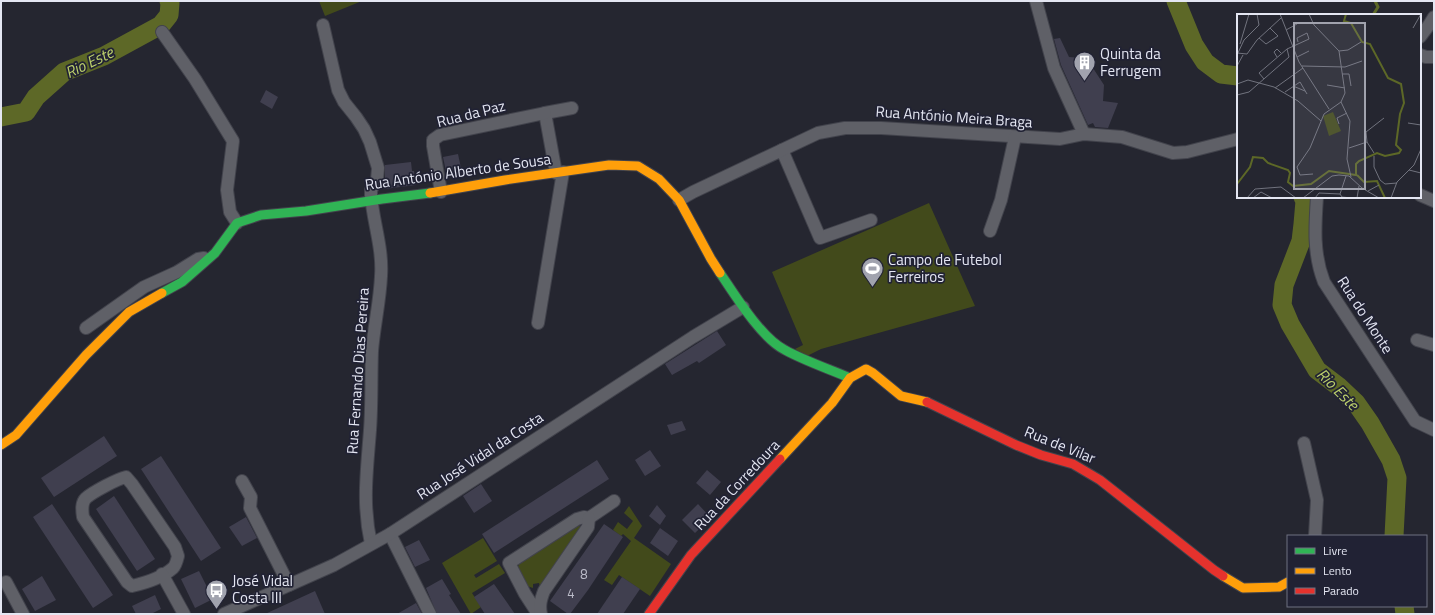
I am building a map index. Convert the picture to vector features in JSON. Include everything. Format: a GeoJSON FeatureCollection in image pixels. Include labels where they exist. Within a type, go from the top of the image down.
{"type":"FeatureCollection","features":[{"type":"Feature","properties":{"kind":"street"},"geometry":{"type":"LineString","coordinates":[[1036,1],[1054,68],[1084,134]]}},
{"type":"Feature","properties":{"kind":"street"},"geometry":{"type":"LineString","coordinates":[[1421,36],[1434,17]]}},
{"type":"Feature","properties":{"kind":"street"},"geometry":{"type":"LineString","coordinates":[[323,25],[338,90],[344,102],[364,129],[370,142],[378,168],[377,180],[372,190],[371,200]]}},
{"type":"Feature","properties":{"kind":"street"},"geometry":{"type":"LineString","coordinates":[[1,445],[16,435],[46,403],[86,355],[129,312],[182,282],[215,253],[237,223],[230,212],[227,190],[233,141],[195,79],[162,32]]}},
{"type":"Feature","properties":{"kind":"street"},"geometry":{"type":"LineString","coordinates":[[1421,54],[1426,57],[1434,57]]}},
{"type":"Feature","properties":{"kind":"street","name":"Rua da Paz"},"geometry":{"type":"LineString","coordinates":[[441,192],[433,146],[433,140],[436,137],[572,108]]}},
{"type":"Feature","properties":{"kind":"street"},"geometry":{"type":"LineString","coordinates":[[538,323],[560,173],[545,113]]}},
{"type":"Feature","properties":{"kind":"street","name":"Rua António Meira Braga"},"geometry":{"type":"LineString","coordinates":[[676,198],[700,189],[818,133],[845,128],[881,128],[1060,139],[1084,134],[1122,137],[1173,153],[1187,152],[1237,139]]}},
{"type":"Feature","properties":{"kind":"street"},"geometry":{"type":"LineString","coordinates":[[990,231],[1001,200],[1015,137]]}},
{"type":"Feature","properties":{"kind":"street"},"geometry":{"type":"LineString","coordinates":[[782,150],[820,238],[872,220]]}},
{"type":"Feature","properties":{"kind":"street","name":"Rua António Alberto de Sousa"},"geometry":{"type":"LineString","coordinates":[[237,223],[261,215],[306,211],[371,200],[441,192],[505,180],[609,165],[638,166],[659,180],[676,198]]}},
{"type":"Feature","properties":{"kind":"street"},"geometry":{"type":"LineString","coordinates":[[1421,195],[1434,201]]}},
{"type":"Feature","properties":{"kind":"street"},"geometry":{"type":"LineString","coordinates":[[676,198],[711,259],[743,307],[769,339],[784,350],[850,378]]}},
{"type":"Feature","properties":{"kind":"street","name":"Rua do Monte"},"geometry":{"type":"LineString","coordinates":[[1317,198],[1316,255],[1319,270],[1324,282],[1415,421],[1434,430]]}},
{"type":"Feature","properties":{"kind":"street","name":"Rua Fernando Dias Pereira"},"geometry":{"type":"LineString","coordinates":[[371,200],[381,252],[381,276],[372,352],[372,394],[365,488],[365,506],[371,544]]}},
{"type":"Feature","properties":{"kind":"street"},"geometry":{"type":"LineString","coordinates":[[86,328],[144,287],[177,272],[198,258],[209,258]]}},
{"type":"Feature","properties":{"kind":"street","name":"Rua José Vidal da Costa"},"geometry":{"type":"LineString","coordinates":[[224,614],[334,565],[390,534],[693,337],[743,307]]}},
{"type":"Feature","properties":{"kind":"street"},"geometry":{"type":"LineString","coordinates":[[1417,340],[1434,345]]}},
{"type":"Feature","properties":{"kind":"street","name":"Rua de Vilar"},"geometry":{"type":"LineString","coordinates":[[850,378],[866,369],[901,396],[924,401],[1016,445],[1073,464],[1100,480],[1214,570],[1243,588],[1279,587],[1287,583]]}},
{"type":"Feature","properties":{"kind":"street","name":"Rua da Corredoura"},"geometry":{"type":"LineString","coordinates":[[649,614],[691,555],[832,403],[850,378]]}},
{"type":"Feature","properties":{"kind":"street"},"geometry":{"type":"LineString","coordinates":[[1304,443],[1317,500],[1315,535]]}},
{"type":"Feature","properties":{"kind":"street"},"geometry":{"type":"LineString","coordinates":[[126,477],[175,547],[178,556],[174,567],[162,574],[141,584],[132,586],[127,582],[83,517],[81,508],[85,499],[118,478],[126,477]]}},
{"type":"Feature","properties":{"kind":"street"},"geometry":{"type":"LineString","coordinates":[[242,481],[250,497],[250,508],[289,585]]}},
{"type":"Feature","properties":{"kind":"street"},"geometry":{"type":"LineString","coordinates":[[538,614],[509,563],[577,519],[584,517],[589,518],[614,501]]}},
{"type":"Feature","properties":{"kind":"street"},"geometry":{"type":"LineString","coordinates":[[541,614],[541,598],[544,591],[588,527],[589,518]]}},
{"type":"Feature","properties":{"kind":"street"},"geometry":{"type":"LineString","coordinates":[[390,534],[430,614]]}},
{"type":"Feature","properties":{"kind":"street"},"geometry":{"type":"LineString","coordinates":[[162,574],[184,614]]}},
{"type":"Feature","properties":{"kind":"street"},"geometry":{"type":"LineString","coordinates":[[6,582],[23,614]]}},
{"type":"Feature","properties":{"kind":"street"},"geometry":{"type":"LineString","coordinates":[[521,586],[529,591],[544,591]]}},
{"type":"Feature","properties":{"kind":"green space"},"geometry":{"type":"Polygon","coordinates":[[[319,1],[362,1],[325,16],[319,1]]]}},
{"type":"Feature","properties":{"kind":"green space","name":"Campo de Futebol Ferreiros"},"geometry":{"type":"Polygon","coordinates":[[[929,203],[975,306],[821,349],[807,356],[795,349],[803,345],[772,272],[929,203]]]}},
{"type":"Feature","properties":{"kind":"green space"},"geometry":{"type":"Polygon","coordinates":[[[629,506],[642,526],[634,538],[671,564],[650,596],[619,575],[612,585],[604,580],[631,541],[623,534],[621,536],[613,530],[618,522],[627,529],[633,521],[624,513],[629,506]]]}},
{"type":"Feature","properties":{"kind":"green space"},"geometry":{"type":"Polygon","coordinates":[[[578,525],[581,527],[540,587],[539,583],[533,584],[533,588],[527,586],[518,567],[519,563],[578,525]]]}},
{"type":"Feature","properties":{"kind":"green space"},"geometry":{"type":"Polygon","coordinates":[[[483,538],[497,561],[474,575],[476,578],[499,564],[505,573],[472,593],[481,607],[471,614],[442,563],[483,538]]]}},
{"type":"Feature","properties":{"kind":"building","name":"Quinta da Ferrugem"},"geometry":{"type":"Polygon","coordinates":[[[1060,38],[1069,57],[1082,58],[1091,65],[1104,85],[1103,101],[1118,103],[1108,128],[1095,127],[1093,123],[1088,125],[1061,65],[1054,39],[1060,38]]]}},
{"type":"Feature","properties":{"kind":"building"},"geometry":{"type":"Polygon","coordinates":[[[266,90],[278,97],[272,109],[260,102],[266,90]]]}},
{"type":"Feature","properties":{"kind":"building"},"geometry":{"type":"Polygon","coordinates":[[[458,154],[462,173],[447,176],[443,157],[458,154]]]}},
{"type":"Feature","properties":{"kind":"building"},"geometry":{"type":"Polygon","coordinates":[[[411,162],[416,185],[385,189],[385,165],[411,162]]]}},
{"type":"Feature","properties":{"kind":"building"},"geometry":{"type":"Polygon","coordinates":[[[717,331],[726,345],[699,363],[697,361],[672,375],[665,364],[717,331]]]}},
{"type":"Feature","properties":{"kind":"building"},"geometry":{"type":"Polygon","coordinates":[[[682,421],[686,430],[671,435],[667,425],[682,421]]]}},
{"type":"Feature","properties":{"kind":"building"},"geometry":{"type":"Polygon","coordinates":[[[104,436],[117,456],[54,497],[41,478],[104,436]]]}},
{"type":"Feature","properties":{"kind":"building"},"geometry":{"type":"Polygon","coordinates":[[[650,450],[661,466],[645,476],[635,460],[650,450]]]}},
{"type":"Feature","properties":{"kind":"building"},"geometry":{"type":"Polygon","coordinates":[[[161,456],[221,548],[201,561],[141,469],[161,456]]]}},
{"type":"Feature","properties":{"kind":"building"},"geometry":{"type":"Polygon","coordinates":[[[597,460],[609,479],[494,553],[482,534],[597,460]]]}},
{"type":"Feature","properties":{"kind":"building"},"geometry":{"type":"Polygon","coordinates":[[[707,470],[721,482],[710,495],[696,483],[707,470]]]}},
{"type":"Feature","properties":{"kind":"building"},"geometry":{"type":"Polygon","coordinates":[[[481,484],[492,501],[474,513],[463,496],[481,484]]]}},
{"type":"Feature","properties":{"kind":"building"},"geometry":{"type":"Polygon","coordinates":[[[114,496],[155,559],[137,571],[96,509],[114,496]]]}},
{"type":"Feature","properties":{"kind":"building"},"geometry":{"type":"Polygon","coordinates":[[[52,504],[113,595],[93,608],[33,517],[52,504]]]}},
{"type":"Feature","properties":{"kind":"building"},"geometry":{"type":"Polygon","coordinates":[[[698,504],[711,518],[695,533],[682,520],[698,504]]]}},
{"type":"Feature","properties":{"kind":"building"},"geometry":{"type":"Polygon","coordinates":[[[657,505],[666,516],[660,525],[649,516],[657,505]]]}},
{"type":"Feature","properties":{"kind":"building"},"geometry":{"type":"Polygon","coordinates":[[[246,517],[257,538],[242,546],[229,527],[246,517]]]}},
{"type":"Feature","properties":{"kind":"building"},"geometry":{"type":"Polygon","coordinates":[[[604,524],[623,537],[588,590],[570,614],[568,614],[550,601],[604,524]]]}},
{"type":"Feature","properties":{"kind":"building"},"geometry":{"type":"Polygon","coordinates":[[[660,528],[678,541],[668,556],[650,543],[660,528]]]}},
{"type":"Feature","properties":{"kind":"building"},"geometry":{"type":"Polygon","coordinates":[[[419,540],[430,560],[415,567],[405,547],[419,540]]]}},
{"type":"Feature","properties":{"kind":"building"},"geometry":{"type":"Polygon","coordinates":[[[199,571],[213,599],[195,608],[181,579],[199,571]]]}},
{"type":"Feature","properties":{"kind":"building"},"geometry":{"type":"Polygon","coordinates":[[[42,576],[56,600],[35,611],[22,589],[42,576]]]}},
{"type":"Feature","properties":{"kind":"building"},"geometry":{"type":"Polygon","coordinates":[[[622,577],[640,589],[623,614],[597,614],[622,577]]]}},
{"type":"Feature","properties":{"kind":"building"},"geometry":{"type":"Polygon","coordinates":[[[442,579],[451,594],[449,595],[461,614],[437,614],[426,588],[442,579]]]}},
{"type":"Feature","properties":{"kind":"building"},"geometry":{"type":"Polygon","coordinates":[[[494,584],[515,614],[485,614],[474,597],[494,584]]]}},
{"type":"Feature","properties":{"kind":"building"},"geometry":{"type":"Polygon","coordinates":[[[315,591],[325,614],[265,614],[315,591]]]}},
{"type":"Feature","properties":{"kind":"building"},"geometry":{"type":"Polygon","coordinates":[[[155,595],[161,609],[151,614],[136,614],[132,606],[155,595]]]}},
{"type":"Feature","properties":{"kind":"building"},"geometry":{"type":"Polygon","coordinates":[[[416,603],[422,614],[397,614],[416,603]]]}},
{"type":"Feature","properties":{"kind":"waterway","name":"Rio Este"},"geometry":{"type":"LineString","coordinates":[[1,117],[26,112],[36,97],[64,72],[104,56],[161,25],[169,15],[169,1]]}},
{"type":"Feature","properties":{"kind":"waterway","name":"Rio Este"},"geometry":{"type":"LineString","coordinates":[[1176,1],[1194,45],[1205,62],[1221,74],[1237,76]]}},
{"type":"Feature","properties":{"kind":"waterway"},"geometry":{"type":"LineString","coordinates":[[1374,14],[1378,7],[1375,1]]}},
{"type":"Feature","properties":{"kind":"waterway","name":"Rio Este"},"geometry":{"type":"LineString","coordinates":[[1304,198],[1305,201],[1301,241],[1284,285],[1282,305],[1290,324],[1317,370],[1338,386],[1356,403],[1370,423],[1391,460],[1397,478],[1394,535]]}},
{"type":"Feature","properties":{"kind":"waterway","name":"Rio Este"},"geometry":{"type":"LineString","coordinates":[[1404,607],[1405,614]]}},
{"type":"Feature","properties":{"kind":"traffic: fast"},"geometry":{"type":"LineString","coordinates":[[162,293],[182,282],[215,253],[237,223],[261,215],[306,211],[430,193]]}},
{"type":"Feature","properties":{"kind":"traffic: fast"},"geometry":{"type":"LineString","coordinates":[[720,273],[749,315],[776,344],[801,358],[850,378]]}},
{"type":"Feature","properties":{"kind":"traffic: slow"},"geometry":{"type":"LineString","coordinates":[[430,193],[505,180],[609,165],[638,166],[659,179],[679,200],[720,273]]}},
{"type":"Feature","properties":{"kind":"traffic: slow"},"geometry":{"type":"LineString","coordinates":[[1,445],[16,435],[86,355],[129,312],[162,293]]}},
{"type":"Feature","properties":{"kind":"traffic: slow"},"geometry":{"type":"LineString","coordinates":[[780,459],[832,403],[850,378],[866,369],[901,396],[927,402]]}},
{"type":"Feature","properties":{"kind":"traffic: slow"},"geometry":{"type":"LineString","coordinates":[[1223,576],[1243,588],[1279,587],[1287,583]]}},
{"type":"Feature","properties":{"kind":"traffic: jam"},"geometry":{"type":"LineString","coordinates":[[927,402],[1016,445],[1041,455],[1073,464],[1100,480],[1223,576]]}},
{"type":"Feature","properties":{"kind":"traffic: jam"},"geometry":{"type":"LineString","coordinates":[[649,614],[691,555],[780,459]]}},
{"type":"Feature","properties":{"kind":"place","name":"Quinta da Ferrugem"},"geometry":{"type":"Point","coordinates":[1084,82]}},
{"type":"Feature","properties":{"kind":"place","name":"Campo de Futebol Ferreiros"},"geometry":{"type":"Point","coordinates":[873,288]}},
{"type":"Feature","properties":{"kind":"place","name":"José Vidal Costa III"},"geometry":{"type":"Point","coordinates":[216,610]}}]}
